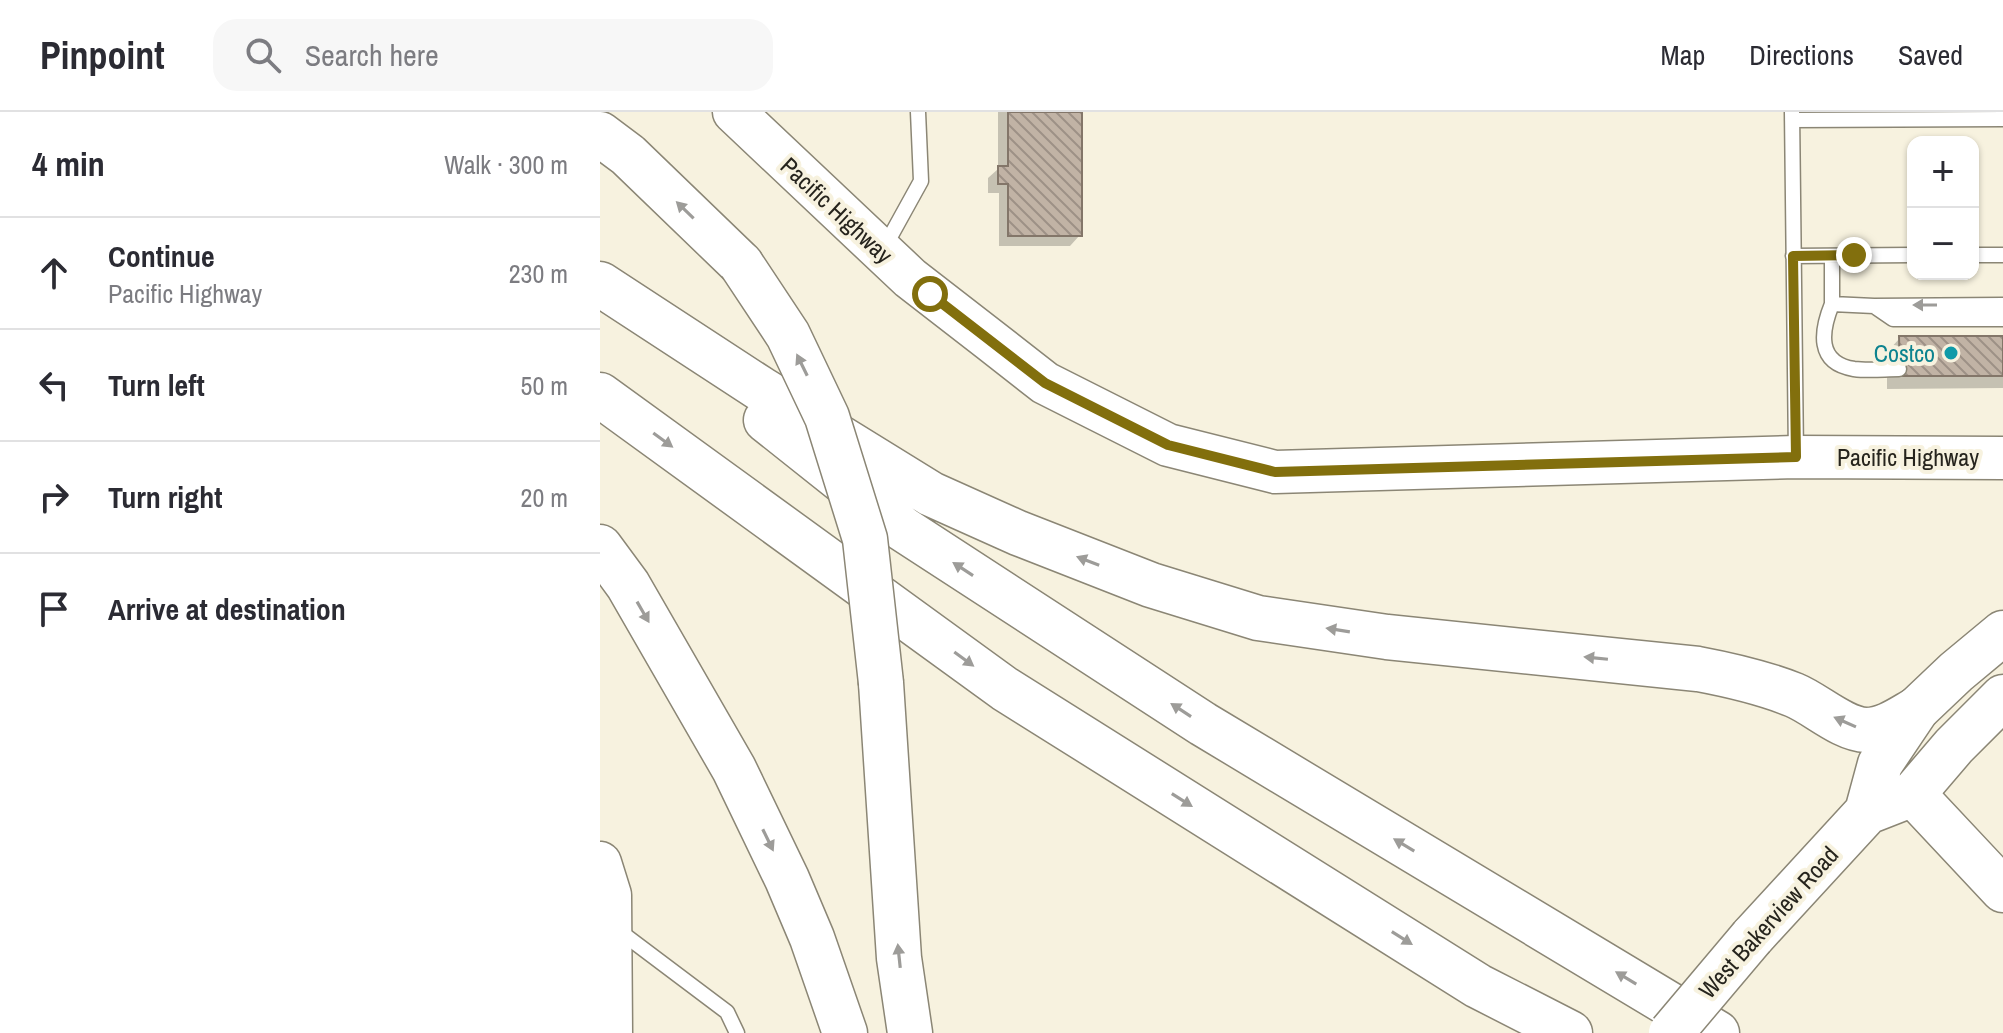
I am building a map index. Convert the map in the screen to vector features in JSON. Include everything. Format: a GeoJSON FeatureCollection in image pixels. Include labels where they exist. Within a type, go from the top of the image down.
{"type":"FeatureCollection","features":[{"type":"Feature","properties":{"kind":"main road"},"geometry":{"type":"LineString","coordinates":[[600,134],[628,155],[741,264],[788,335],[827,417],[865,539],[881,683],[899,958],[910,1033]]}},
{"type":"Feature","properties":{"kind":"main road"},"geometry":{"type":"LineString","coordinates":[[600,286],[931,494],[1018,533],[1151,585],[1258,618],[1387,637],[1727,674],[1794,695],[1850,726],[1866,730],[1887,727],[1917,709]]}},
{"type":"Feature","properties":{"kind":"main road"},"geometry":{"type":"LineString","coordinates":[[600,286],[903,529],[1203,724],[1717,1033]]}},
{"type":"Feature","properties":{"kind":"main road"},"geometry":{"type":"LineString","coordinates":[[600,395],[1005,689],[1478,986],[1570,1033]]}},
{"type":"Feature","properties":{"kind":"main road"},"geometry":{"type":"LineString","coordinates":[[600,547],[628,585],[734,769],[812,938],[845,1033]]}},
{"type":"Feature","properties":{"kind":"main road","name":"West Bakerview Road"},"geometry":{"type":"LineString","coordinates":[[1867,812],[1880,764],[1917,709],[2003,633]]}},
{"type":"Feature","properties":{"kind":"main road","name":"West Bakerview Road"},"geometry":{"type":"LineString","coordinates":[[1671,1033],[1752,937],[1867,812],[1913,794],[1954,746],[2003,697]]}},
{"type":"Feature","properties":{"kind":"main road"},"geometry":{"type":"LineString","coordinates":[[1913,794],[2003,890]]}},
{"type":"Feature","properties":{"kind":"street","name":"Pacific Highway"},"geometry":{"type":"LineString","coordinates":[[734,112],[910,278],[1045,383],[1168,445],[1275,472],[1796,457],[2003,458]]}},
{"type":"Feature","properties":{"kind":"street"},"geometry":{"type":"LineString","coordinates":[[605,895],[611,1033]]}},
{"type":"Feature","properties":{"kind":"lane"},"geometry":{"type":"LineString","coordinates":[[882,252],[921,181],[918,112]]}},
{"type":"Feature","properties":{"kind":"lane"},"geometry":{"type":"LineString","coordinates":[[1796,457],[1792,116],[2003,119]]}},
{"type":"Feature","properties":{"kind":"lane"},"geometry":{"type":"LineString","coordinates":[[1793,256],[1907,255]]}},
{"type":"Feature","properties":{"kind":"lane"},"geometry":{"type":"LineString","coordinates":[[1979,255],[2003,255]]}},
{"type":"Feature","properties":{"kind":"lane"},"geometry":{"type":"LineString","coordinates":[[1832,256],[1832,304],[1823,335],[1826,351],[1835,362],[1853,369],[1899,369]]}},
{"type":"Feature","properties":{"kind":"lane"},"geometry":{"type":"LineString","coordinates":[[1832,304],[2003,305]]}},
{"type":"Feature","properties":{"kind":"lane"},"geometry":{"type":"LineString","coordinates":[[1874,306],[1893,319],[2003,319]]}},
{"type":"Feature","properties":{"kind":"lane"},"geometry":{"type":"LineString","coordinates":[[605,895],[727,1012],[737,1033]]}},
{"type":"Feature","properties":{"kind":"building"},"geometry":{"type":"Polygon","coordinates":[[[1008,112],[1082,112],[1082,236],[1008,236],[1008,184],[998,184],[998,166],[1008,166],[1008,112]]]}},
{"type":"Feature","properties":{"kind":"building","name":"Costco"},"geometry":{"type":"Polygon","coordinates":[[[1899,336],[2003,336],[2003,376],[1900,376],[1899,336]]]}},
{"type":"Feature","properties":{"kind":"place","name":"Costco"},"geometry":{"type":"Point","coordinates":[1951,353]}},
{"type":"Feature","properties":{"kind":"route"},"geometry":{"type":"LineString","coordinates":[[930,294],[1045,383],[1168,445],[1275,472],[1796,457],[1793,256],[1854,255]]}}]}
